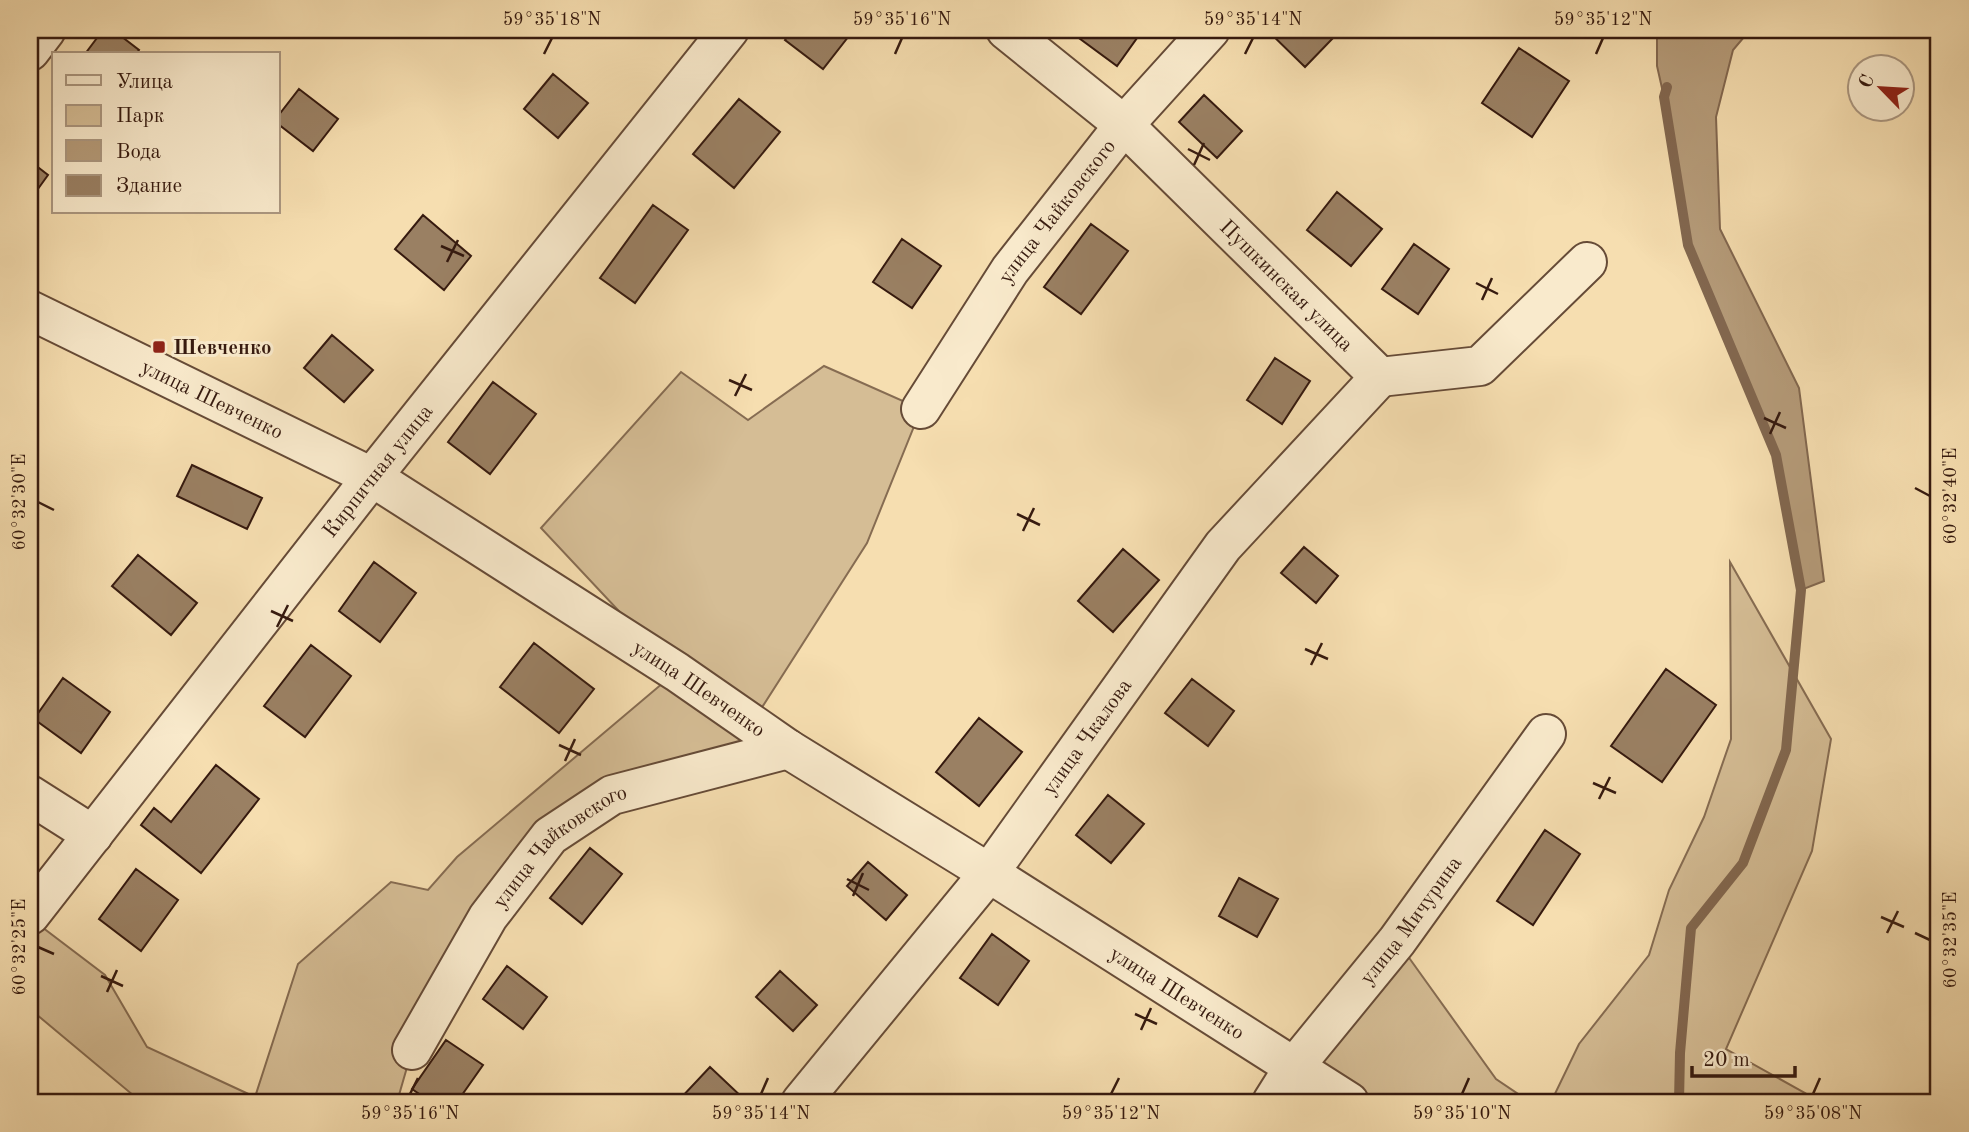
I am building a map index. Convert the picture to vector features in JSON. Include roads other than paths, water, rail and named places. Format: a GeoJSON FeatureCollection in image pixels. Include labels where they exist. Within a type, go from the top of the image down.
{"type":"FeatureCollection","features":[{"type":"Feature","properties":{"kind":"street"},"geometry":{"type":"LineString","coordinates":[[30,51],[46,30]]}},
{"type":"Feature","properties":{"kind":"street","name":"Кирпичная улица"},"geometry":{"type":"LineString","coordinates":[[30,915],[372,477],[729,30]]}},
{"type":"Feature","properties":{"kind":"street","name":"Пушкинская улица"},"geometry":{"type":"LineString","coordinates":[[1006,30],[1124,125],[1380,377]]}},
{"type":"Feature","properties":{"kind":"street","name":"улица Чайковского"},"geometry":{"type":"LineString","coordinates":[[921,408],[1010,270],[1124,125],[1210,30]]}},
{"type":"Feature","properties":{"kind":"street"},"geometry":{"type":"LineString","coordinates":[[1380,377],[1480,366],[1587,262]]}},
{"type":"Feature","properties":{"kind":"street","name":"улица Шевченко"},"geometry":{"type":"LineString","coordinates":[[30,310],[372,477],[677,672],[788,749],[1349,1102]]}},
{"type":"Feature","properties":{"kind":"street","name":"улица Чкалова"},"geometry":{"type":"LineString","coordinates":[[801,1102],[989,873],[1223,546],[1380,377]]}},
{"type":"Feature","properties":{"kind":"street","name":"улица Мичурина"},"geometry":{"type":"LineString","coordinates":[[1272,1102],[1294,1067],[1397,941],[1546,734]]}},
{"type":"Feature","properties":{"kind":"street","name":"улица Чайковского"},"geometry":{"type":"LineString","coordinates":[[412,1050],[488,917],[550,836],[612,795],[788,749]]}},
{"type":"Feature","properties":{"kind":"street"},"geometry":{"type":"LineString","coordinates":[[30,795],[93,835]]}},
{"type":"Feature","properties":{"kind":"water"},"geometry":{"type":"Polygon","coordinates":[[[1657,30],[1750,30],[1733,50],[1716,117],[1720,229],[1799,388],[1824,581],[1801,590],[1776,455],[1688,245],[1657,66],[1657,30]]]}},
{"type":"Feature","properties":{"kind":"waterway"},"geometry":{"type":"LineString","coordinates":[[1667,87],[1664,97],[1688,245],[1776,455],[1801,590],[1786,750],[1743,863],[1691,928],[1680,1053],[1679,1102]]}},
{"type":"Feature","properties":{"kind":"place","name":"Шевченко"},"geometry":{"type":"Point","coordinates":[159,347]}}]}
